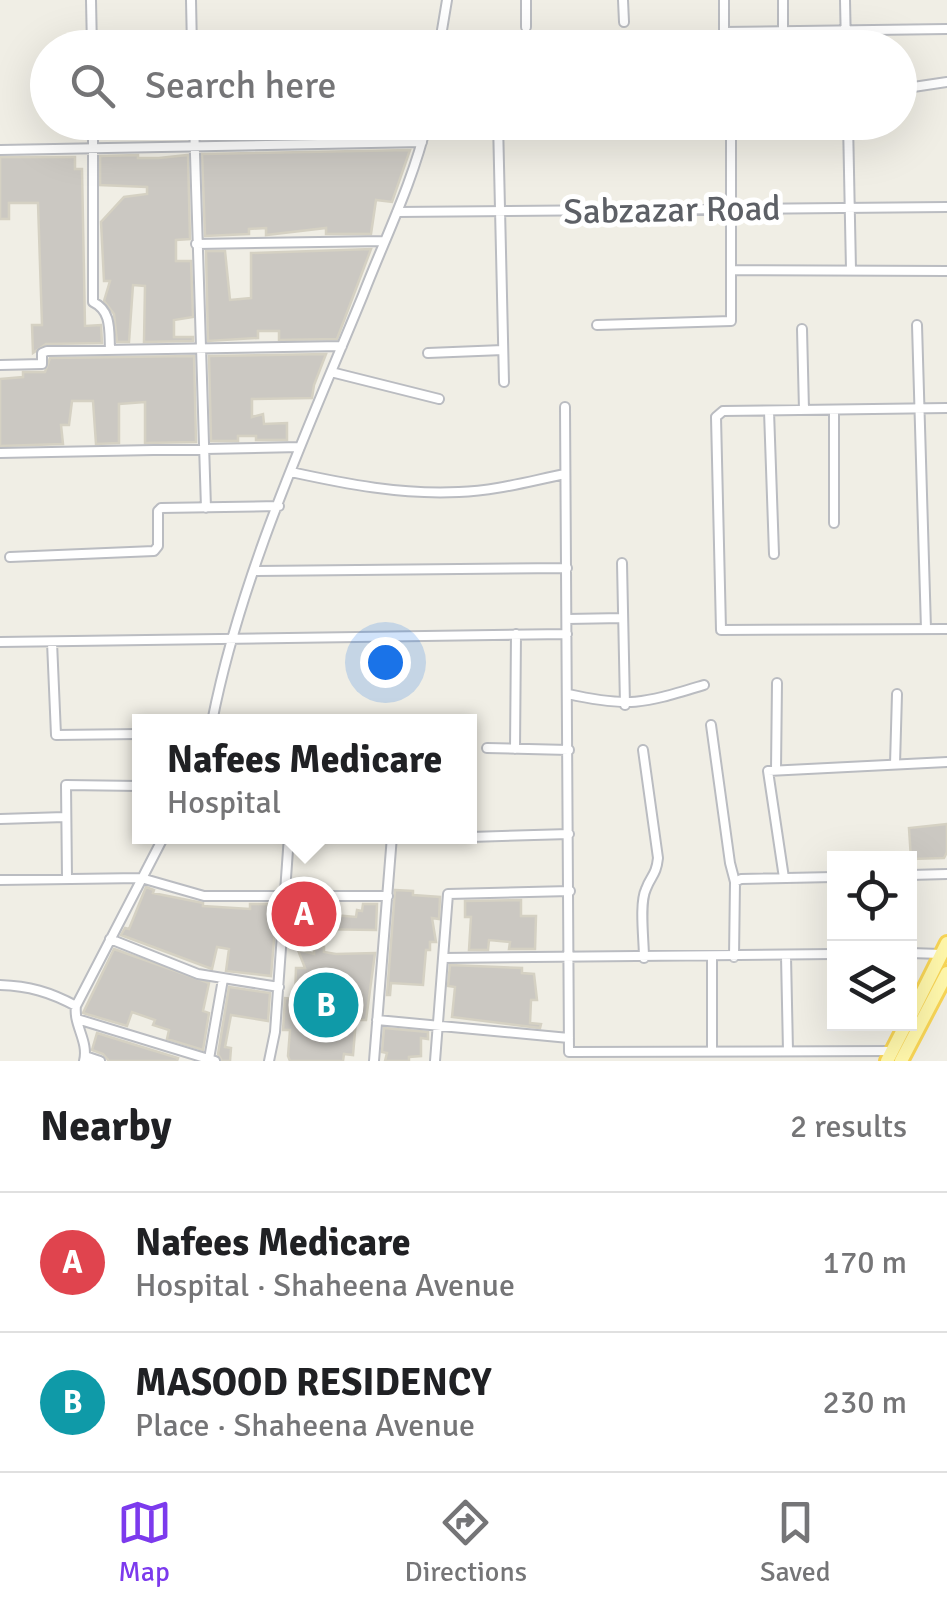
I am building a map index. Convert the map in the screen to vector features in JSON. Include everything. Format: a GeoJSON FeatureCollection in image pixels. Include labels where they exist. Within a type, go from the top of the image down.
{"type":"FeatureCollection","features":[{"type":"Feature","properties":{"kind":"main road"},"geometry":{"type":"LineString","coordinates":[[917,1002],[944,948]]}},
{"type":"Feature","properties":{"kind":"main road"},"geometry":{"type":"LineString","coordinates":[[894,1058],[947,973]]}},
{"type":"Feature","properties":{"kind":"main road"},"geometry":{"type":"LineString","coordinates":[[894,1058],[904,1031]]}},
{"type":"Feature","properties":{"kind":"street"},"geometry":{"type":"LineString","coordinates":[[90,0],[91,30]]}},
{"type":"Feature","properties":{"kind":"street"},"geometry":{"type":"LineString","coordinates":[[192,0],[192,30]]}},
{"type":"Feature","properties":{"kind":"street"},"geometry":{"type":"LineString","coordinates":[[442,30],[447,0]]}},
{"type":"Feature","properties":{"kind":"street"},"geometry":{"type":"LineString","coordinates":[[526,0],[526,27]]}},
{"type":"Feature","properties":{"kind":"street"},"geometry":{"type":"LineString","coordinates":[[623,0],[624,22]]}},
{"type":"Feature","properties":{"kind":"street"},"geometry":{"type":"LineString","coordinates":[[724,0],[724,30]]}},
{"type":"Feature","properties":{"kind":"street"},"geometry":{"type":"LineString","coordinates":[[783,0],[783,30]]}},
{"type":"Feature","properties":{"kind":"street"},"geometry":{"type":"LineString","coordinates":[[845,0],[846,30]]}},
{"type":"Feature","properties":{"kind":"street"},"geometry":{"type":"LineString","coordinates":[[917,30],[947,30]]}},
{"type":"Feature","properties":{"kind":"street"},"geometry":{"type":"LineString","coordinates":[[917,86],[947,82]]}},
{"type":"Feature","properties":{"kind":"street"},"geometry":{"type":"LineString","coordinates":[[94,140],[93,302],[108,317],[110,349]]}},
{"type":"Feature","properties":{"kind":"street"},"geometry":{"type":"LineString","coordinates":[[194,140],[206,508]]}},
{"type":"Feature","properties":{"kind":"street"},"geometry":{"type":"LineString","coordinates":[[498,140],[504,382]]}},
{"type":"Feature","properties":{"kind":"street"},"geometry":{"type":"LineString","coordinates":[[597,325],[728,322],[732,316],[731,140]]}},
{"type":"Feature","properties":{"kind":"street"},"geometry":{"type":"LineString","coordinates":[[848,140],[850,270]]}},
{"type":"Feature","properties":{"kind":"street"},"geometry":{"type":"LineString","coordinates":[[0,150],[422,142],[278,506],[232,637],[214,714]]}},
{"type":"Feature","properties":{"kind":"street","name":"Sabzazar Road"},"geometry":{"type":"LineString","coordinates":[[397,212],[947,207]]}},
{"type":"Feature","properties":{"kind":"street"},"geometry":{"type":"LineString","coordinates":[[196,244],[384,241]]}},
{"type":"Feature","properties":{"kind":"street"},"geometry":{"type":"LineString","coordinates":[[732,270],[947,270]]}},
{"type":"Feature","properties":{"kind":"street"},"geometry":{"type":"LineString","coordinates":[[917,325],[926,629]]}},
{"type":"Feature","properties":{"kind":"street"},"geometry":{"type":"LineString","coordinates":[[802,329],[804,410]]}},
{"type":"Feature","properties":{"kind":"street"},"geometry":{"type":"LineString","coordinates":[[0,365],[42,364],[42,353],[48,351],[342,346]]}},
{"type":"Feature","properties":{"kind":"street"},"geometry":{"type":"LineString","coordinates":[[428,353],[503,350]]}},
{"type":"Feature","properties":{"kind":"street"},"geometry":{"type":"LineString","coordinates":[[331,372],[439,399]]}},
{"type":"Feature","properties":{"kind":"street"},"geometry":{"type":"LineString","coordinates":[[565,407],[571,958],[568,1050],[788,1051],[894,1058]]}},
{"type":"Feature","properties":{"kind":"street"},"geometry":{"type":"LineString","coordinates":[[947,408],[722,412],[716,418],[721,630],[947,629]]}},
{"type":"Feature","properties":{"kind":"street"},"geometry":{"type":"LineString","coordinates":[[769,410],[774,554]]}},
{"type":"Feature","properties":{"kind":"street"},"geometry":{"type":"LineString","coordinates":[[834,410],[834,523]]}},
{"type":"Feature","properties":{"kind":"street"},"geometry":{"type":"LineString","coordinates":[[0,453],[300,447]]}},
{"type":"Feature","properties":{"kind":"street"},"geometry":{"type":"LineString","coordinates":[[291,472],[361,486],[428,493],[497,488],[566,474]]}},
{"type":"Feature","properties":{"kind":"street"},"geometry":{"type":"LineString","coordinates":[[10,558],[154,551],[158,546],[158,509],[278,506]]}},
{"type":"Feature","properties":{"kind":"street"},"geometry":{"type":"LineString","coordinates":[[622,564],[625,704]]}},
{"type":"Feature","properties":{"kind":"street"},"geometry":{"type":"LineString","coordinates":[[256,570],[566,568]]}},
{"type":"Feature","properties":{"kind":"street"},"geometry":{"type":"LineString","coordinates":[[567,619],[623,618]]}},
{"type":"Feature","properties":{"kind":"street"},"geometry":{"type":"LineString","coordinates":[[515,749],[516,634]]}},
{"type":"Feature","properties":{"kind":"street"},"geometry":{"type":"LineString","coordinates":[[0,642],[567,634]]}},
{"type":"Feature","properties":{"kind":"street"},"geometry":{"type":"LineString","coordinates":[[52,642],[56,735],[132,734]]}},
{"type":"Feature","properties":{"kind":"street"},"geometry":{"type":"LineString","coordinates":[[776,770],[777,684]]}},
{"type":"Feature","properties":{"kind":"street"},"geometry":{"type":"LineString","coordinates":[[568,694],[625,704],[704,685]]}},
{"type":"Feature","properties":{"kind":"street"},"geometry":{"type":"LineString","coordinates":[[895,764],[897,694]]}},
{"type":"Feature","properties":{"kind":"street"},"geometry":{"type":"LineString","coordinates":[[710,726],[736,882],[734,957]]}},
{"type":"Feature","properties":{"kind":"street"},"geometry":{"type":"LineString","coordinates":[[487,748],[568,750]]}},
{"type":"Feature","properties":{"kind":"street"},"geometry":{"type":"LineString","coordinates":[[642,750],[658,858],[656,874],[644,896],[644,958]]}},
{"type":"Feature","properties":{"kind":"street"},"geometry":{"type":"LineString","coordinates":[[784,878],[768,771],[947,762]]}},
{"type":"Feature","properties":{"kind":"street"},"geometry":{"type":"LineString","coordinates":[[67,880],[66,785],[132,786]]}},
{"type":"Feature","properties":{"kind":"street"},"geometry":{"type":"LineString","coordinates":[[0,819],[65,817]]}},
{"type":"Feature","properties":{"kind":"street"},"geometry":{"type":"LineString","coordinates":[[477,837],[570,834]]}},
{"type":"Feature","properties":{"kind":"street"},"geometry":{"type":"LineString","coordinates":[[100,1061],[85,1058],[76,1006],[160,844]]}},
{"type":"Feature","properties":{"kind":"street"},"geometry":{"type":"LineString","coordinates":[[269,1061],[275,1032],[288,844]]}},
{"type":"Feature","properties":{"kind":"street"},"geometry":{"type":"LineString","coordinates":[[374,1061],[391,844]]}},
{"type":"Feature","properties":{"kind":"street"},"geometry":{"type":"LineString","coordinates":[[917,875],[947,874]]}},
{"type":"Feature","properties":{"kind":"street"},"geometry":{"type":"LineString","coordinates":[[736,882],[827,876]]}},
{"type":"Feature","properties":{"kind":"street"},"geometry":{"type":"LineString","coordinates":[[0,880],[141,878],[204,896],[388,896]]}},
{"type":"Feature","properties":{"kind":"street"},"geometry":{"type":"LineString","coordinates":[[435,1061],[448,894],[570,891]]}},
{"type":"Feature","properties":{"kind":"street"},"geometry":{"type":"LineString","coordinates":[[110,939],[198,974],[278,986]]}},
{"type":"Feature","properties":{"kind":"street"},"geometry":{"type":"LineString","coordinates":[[917,953],[944,948]]}},
{"type":"Feature","properties":{"kind":"street"},"geometry":{"type":"LineString","coordinates":[[443,958],[827,954]]}},
{"type":"Feature","properties":{"kind":"street"},"geometry":{"type":"LineString","coordinates":[[786,956],[788,1051]]}},
{"type":"Feature","properties":{"kind":"street"},"geometry":{"type":"LineString","coordinates":[[712,957],[712,1051]]}},
{"type":"Feature","properties":{"kind":"street"},"geometry":{"type":"LineString","coordinates":[[77,1020],[212,1060],[223,979]]}},
{"type":"Feature","properties":{"kind":"street"},"geometry":{"type":"LineString","coordinates":[[0,985],[28,986],[76,1006]]}},
{"type":"Feature","properties":{"kind":"street"},"geometry":{"type":"LineString","coordinates":[[377,1020],[569,1038]]}},
{"type":"Feature","properties":{"kind":"building"},"geometry":{"type":"Polygon","coordinates":[[[410,150],[392,202],[376,200],[371,234],[326,234],[326,228],[266,235],[266,228],[249,229],[249,234],[205,236],[202,154],[410,150]]]}},
{"type":"Feature","properties":{"kind":"building"},"geometry":{"type":"Polygon","coordinates":[[[188,155],[190,239],[176,240],[176,261],[191,261],[193,317],[174,320],[174,337],[193,337],[193,341],[144,342],[145,286],[133,285],[129,342],[117,342],[114,314],[104,301],[110,281],[104,281],[101,222],[124,197],[147,194],[147,187],[100,185],[100,156],[188,155]]]}},
{"type":"Feature","properties":{"kind":"building"},"geometry":{"type":"Polygon","coordinates":[[[0,157],[75,157],[75,169],[82,169],[85,326],[101,325],[102,343],[46,344],[33,353],[32,325],[42,325],[38,203],[9,203],[9,219],[0,219],[0,157]]]}},
{"type":"Feature","properties":{"kind":"building"},"geometry":{"type":"Polygon","coordinates":[[[371,249],[337,339],[279,340],[279,331],[258,331],[258,338],[208,341],[206,251],[225,251],[230,300],[251,298],[251,253],[371,249]]]}},
{"type":"Feature","properties":{"kind":"building"},"geometry":{"type":"Polygon","coordinates":[[[326,354],[312,398],[252,399],[252,417],[263,414],[264,424],[287,423],[287,440],[238,436],[238,441],[211,441],[209,356],[326,354]]]}},
{"type":"Feature","properties":{"kind":"building"},"geometry":{"type":"Polygon","coordinates":[[[194,356],[196,442],[145,443],[145,402],[119,404],[119,443],[96,444],[93,401],[72,401],[69,425],[61,425],[63,444],[0,446],[0,379],[23,377],[23,372],[45,372],[50,358],[194,356]]]}},
{"type":"Feature","properties":{"kind":"building"},"geometry":{"type":"Polygon","coordinates":[[[947,824],[944,858],[917,859],[917,851],[910,851],[909,828],[947,824]]]}},
{"type":"Feature","properties":{"kind":"building"},"geometry":{"type":"Polygon","coordinates":[[[146,887],[153,893],[203,906],[250,909],[250,904],[277,904],[271,976],[226,971],[229,949],[217,947],[212,969],[121,935],[125,928],[129,929],[146,887]]]}},
{"type":"Feature","properties":{"kind":"building"},"geometry":{"type":"Polygon","coordinates":[[[395,890],[440,897],[439,919],[432,918],[436,942],[430,942],[430,950],[426,950],[423,985],[391,983],[387,995],[395,890]]]}},
{"type":"Feature","properties":{"kind":"building"},"geometry":{"type":"Polygon","coordinates":[[[521,900],[521,916],[536,916],[535,949],[509,949],[510,942],[489,940],[488,950],[469,950],[471,917],[465,917],[465,901],[521,900]]]}},
{"type":"Feature","properties":{"kind":"building"},"geometry":{"type":"Polygon","coordinates":[[[292,904],[335,904],[334,915],[356,917],[363,904],[377,904],[376,930],[308,929],[309,920],[291,920],[292,904]]]}},
{"type":"Feature","properties":{"kind":"building"},"geometry":{"type":"Polygon","coordinates":[[[314,947],[324,947],[324,952],[336,954],[375,953],[366,1020],[356,1020],[353,1055],[344,1054],[343,1061],[290,1061],[288,1056],[290,1030],[283,1030],[285,998],[295,999],[296,968],[305,968],[298,950],[314,954],[314,947]]]}},
{"type":"Feature","properties":{"kind":"building"},"geometry":{"type":"Polygon","coordinates":[[[114,949],[209,983],[203,1011],[209,1013],[203,1050],[167,1039],[169,1030],[132,1012],[127,1026],[83,1013],[114,949]]]}},
{"type":"Feature","properties":{"kind":"building"},"geometry":{"type":"Polygon","coordinates":[[[450,965],[522,968],[522,973],[534,974],[537,1000],[531,1000],[530,1023],[541,1024],[540,1028],[452,1017],[455,987],[448,986],[450,965]]]}},
{"type":"Feature","properties":{"kind":"building"},"geometry":{"type":"Polygon","coordinates":[[[229,987],[270,993],[268,1021],[231,1015],[225,1047],[231,1048],[230,1061],[222,1061],[218,1054],[229,987]]]}},
{"type":"Feature","properties":{"kind":"building"},"geometry":{"type":"Polygon","coordinates":[[[384,1028],[428,1032],[428,1039],[421,1038],[421,1056],[409,1057],[409,1061],[385,1061],[384,1028]]]}},
{"type":"Feature","properties":{"kind":"building"},"geometry":{"type":"Polygon","coordinates":[[[97,1033],[178,1058],[109,1061],[92,1050],[97,1033]]]}},
{"type":"Feature","properties":{"kind":"place","name":"Nafees Medicare"},"geometry":{"type":"Point","coordinates":[304,914]}},
{"type":"Feature","properties":{"kind":"place","name":"MASOOD RESIDENCY"},"geometry":{"type":"Point","coordinates":[326,1005]}}]}
